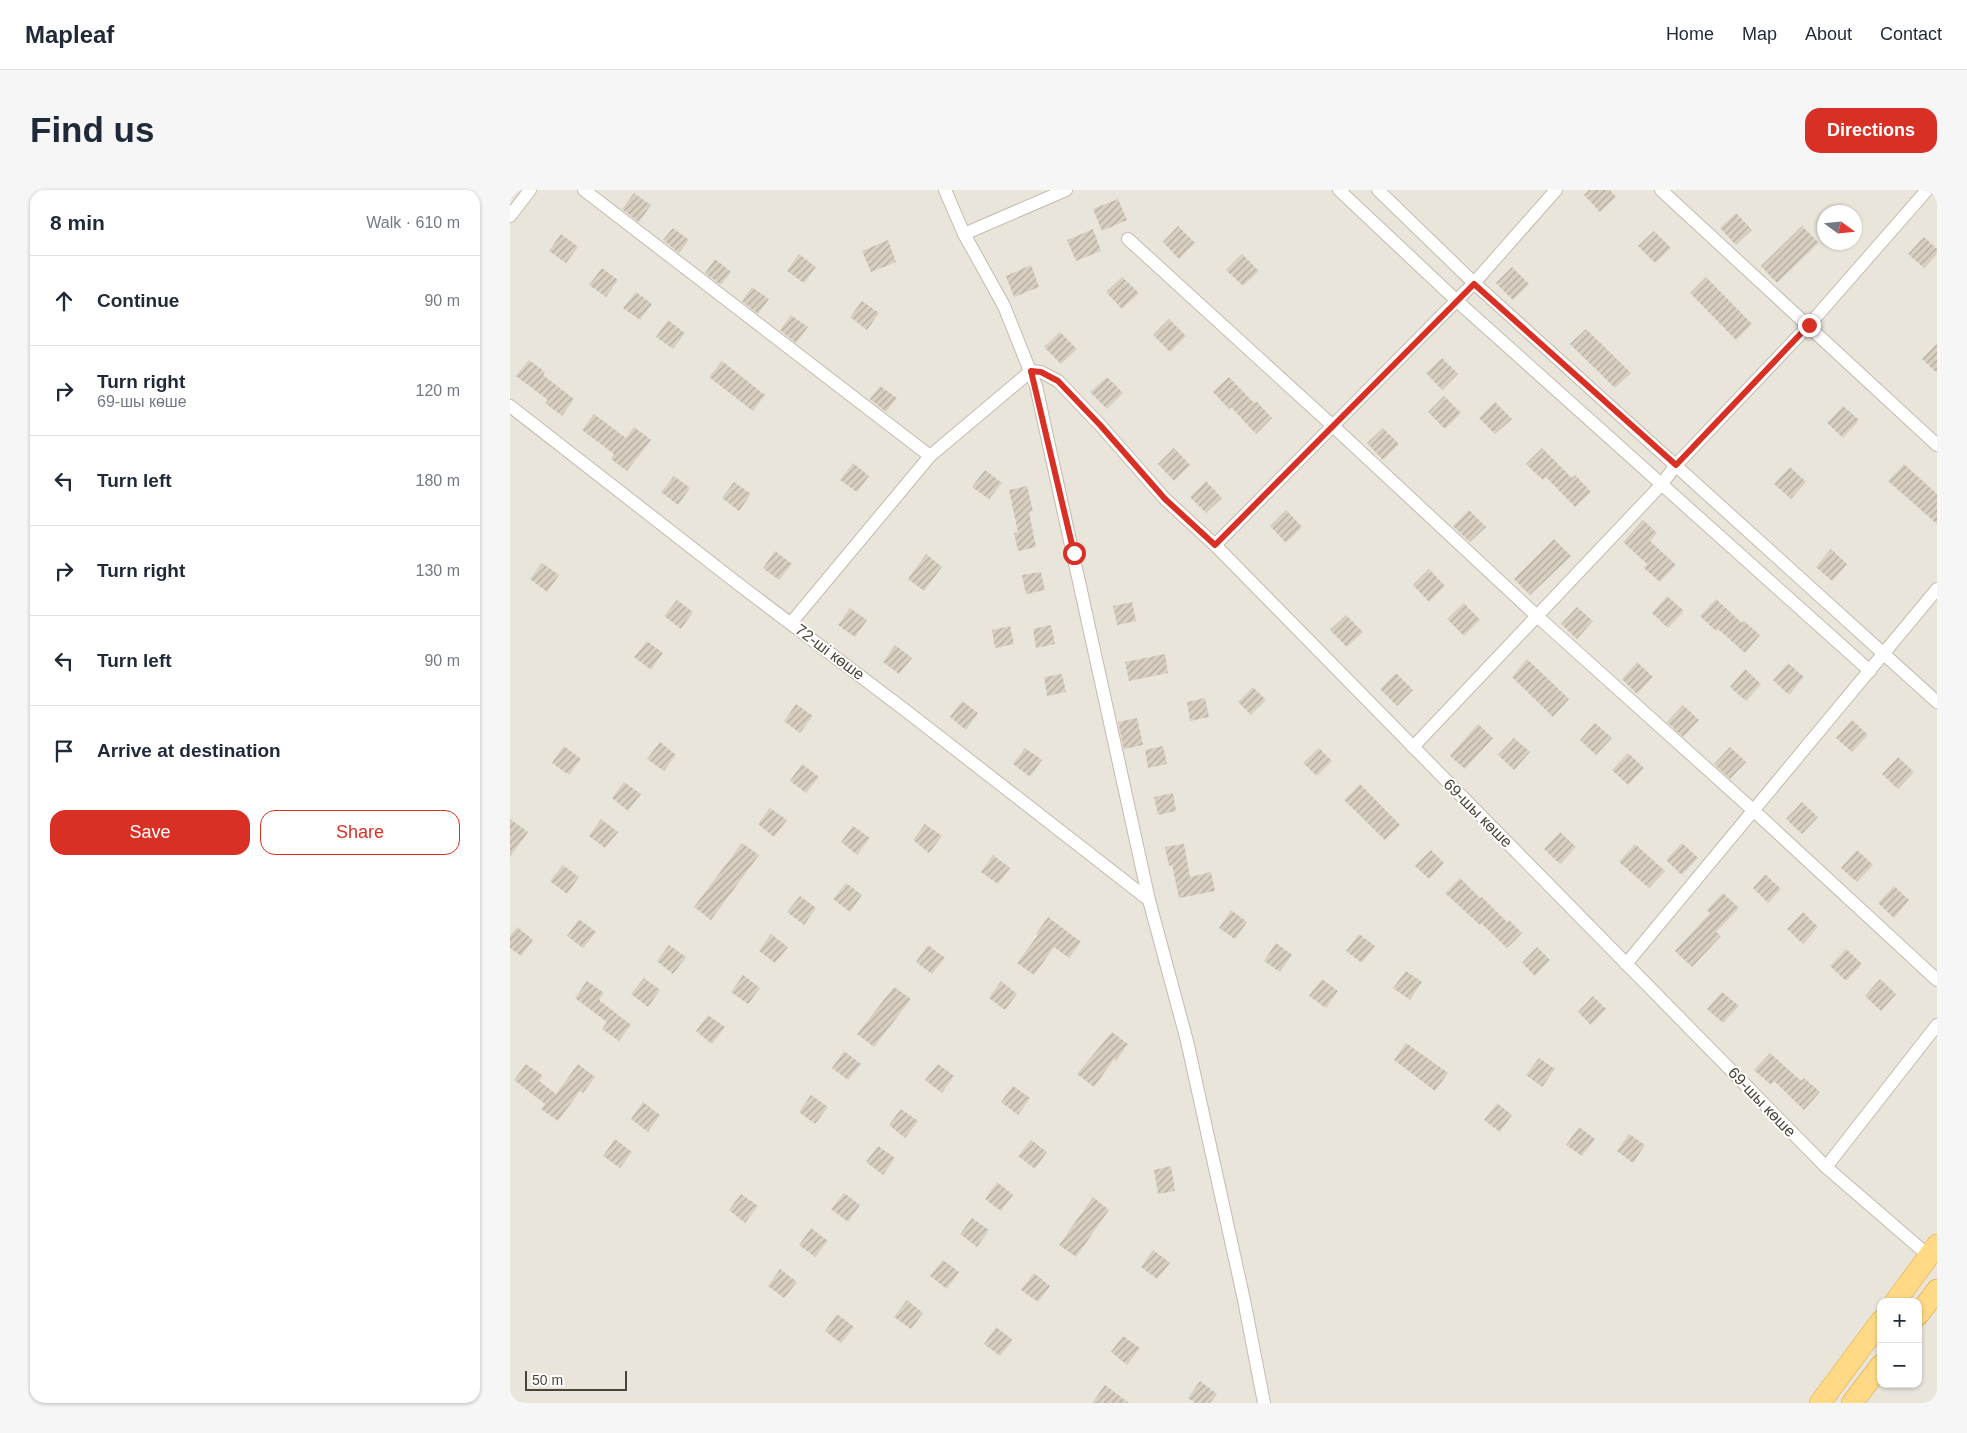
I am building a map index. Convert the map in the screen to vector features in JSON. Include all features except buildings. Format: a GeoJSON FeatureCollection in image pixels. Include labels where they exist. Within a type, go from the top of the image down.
{"type":"FeatureCollection","features":[{"type":"Feature","properties":{"kind":"highway"},"geometry":{"type":"LineString","coordinates":[[1898,1298],[1933,1251]]}},
{"type":"Feature","properties":{"kind":"highway"},"geometry":{"type":"LineString","coordinates":[[1922,1310],[1937,1290]]}},
{"type":"Feature","properties":{"kind":"highway"},"geometry":{"type":"LineString","coordinates":[[1820,1403],[1877,1326]]}},
{"type":"Feature","properties":{"kind":"highway"},"geometry":{"type":"LineString","coordinates":[[1852,1403],[1877,1369]]}},
{"type":"Feature","properties":{"kind":"street"},"geometry":{"type":"LineString","coordinates":[[510,216],[530,190]]}},
{"type":"Feature","properties":{"kind":"street"},"geometry":{"type":"LineString","coordinates":[[584,190],[930,456]]}},
{"type":"Feature","properties":{"kind":"street"},"geometry":{"type":"LineString","coordinates":[[945,190],[964,234],[1004,306],[1031,371],[1074,553],[1148,900],[1187,1042],[1242,1291],[1264,1403]]}},
{"type":"Feature","properties":{"kind":"street"},"geometry":{"type":"LineString","coordinates":[[964,234],[1066,190]]}},
{"type":"Feature","properties":{"kind":"street"},"geometry":{"type":"LineString","coordinates":[[1339,190],[1456,301],[1870,671]]}},
{"type":"Feature","properties":{"kind":"street"},"geometry":{"type":"LineString","coordinates":[[1378,190],[1474,284],[1937,702]]}},
{"type":"Feature","properties":{"kind":"street"},"geometry":{"type":"LineString","coordinates":[[1215,545],[1474,284],[1556,190]]}},
{"type":"Feature","properties":{"kind":"street"},"geometry":{"type":"LineString","coordinates":[[1661,190],[1937,445]]}},
{"type":"Feature","properties":{"kind":"street"},"geometry":{"type":"LineString","coordinates":[[1413,747],[1538,617],[1660,485],[1676,465],[1809,325],[1927,190]]}},
{"type":"Feature","properties":{"kind":"street"},"geometry":{"type":"LineString","coordinates":[[1128,239],[1538,617],[1753,810],[1937,980]]}},
{"type":"Feature","properties":{"kind":"street"},"geometry":{"type":"LineString","coordinates":[[790,623],[930,456],[1031,371]]}},
{"type":"Feature","properties":{"kind":"street","name":"69-шы көше"},"geometry":{"type":"LineString","coordinates":[[1031,371],[1041,372],[1058,381],[1101,426],[1165,499],[1215,545],[1826,1167],[1933,1251]]}},
{"type":"Feature","properties":{"kind":"street","name":"72-ші көше"},"geometry":{"type":"LineString","coordinates":[[510,406],[737,584],[905,710],[1148,900]]}},
{"type":"Feature","properties":{"kind":"street"},"geometry":{"type":"LineString","coordinates":[[1626,964],[1937,589]]}},
{"type":"Feature","properties":{"kind":"street"},"geometry":{"type":"LineString","coordinates":[[1826,1167],[1937,1024]]}},
{"type":"Feature","properties":{"kind":"shaded area"},"geometry":{"type":"Polygon","coordinates":[[[510,190],[1937,190],[1937,1403],[510,1403],[510,190]]]}},
{"type":"Feature","properties":{"kind":"route"},"geometry":{"type":"LineString","coordinates":[[1074,553],[1031,371],[1041,372],[1058,381],[1101,426],[1165,499],[1215,545],[1474,284],[1676,465],[1809,325]]}}]}
